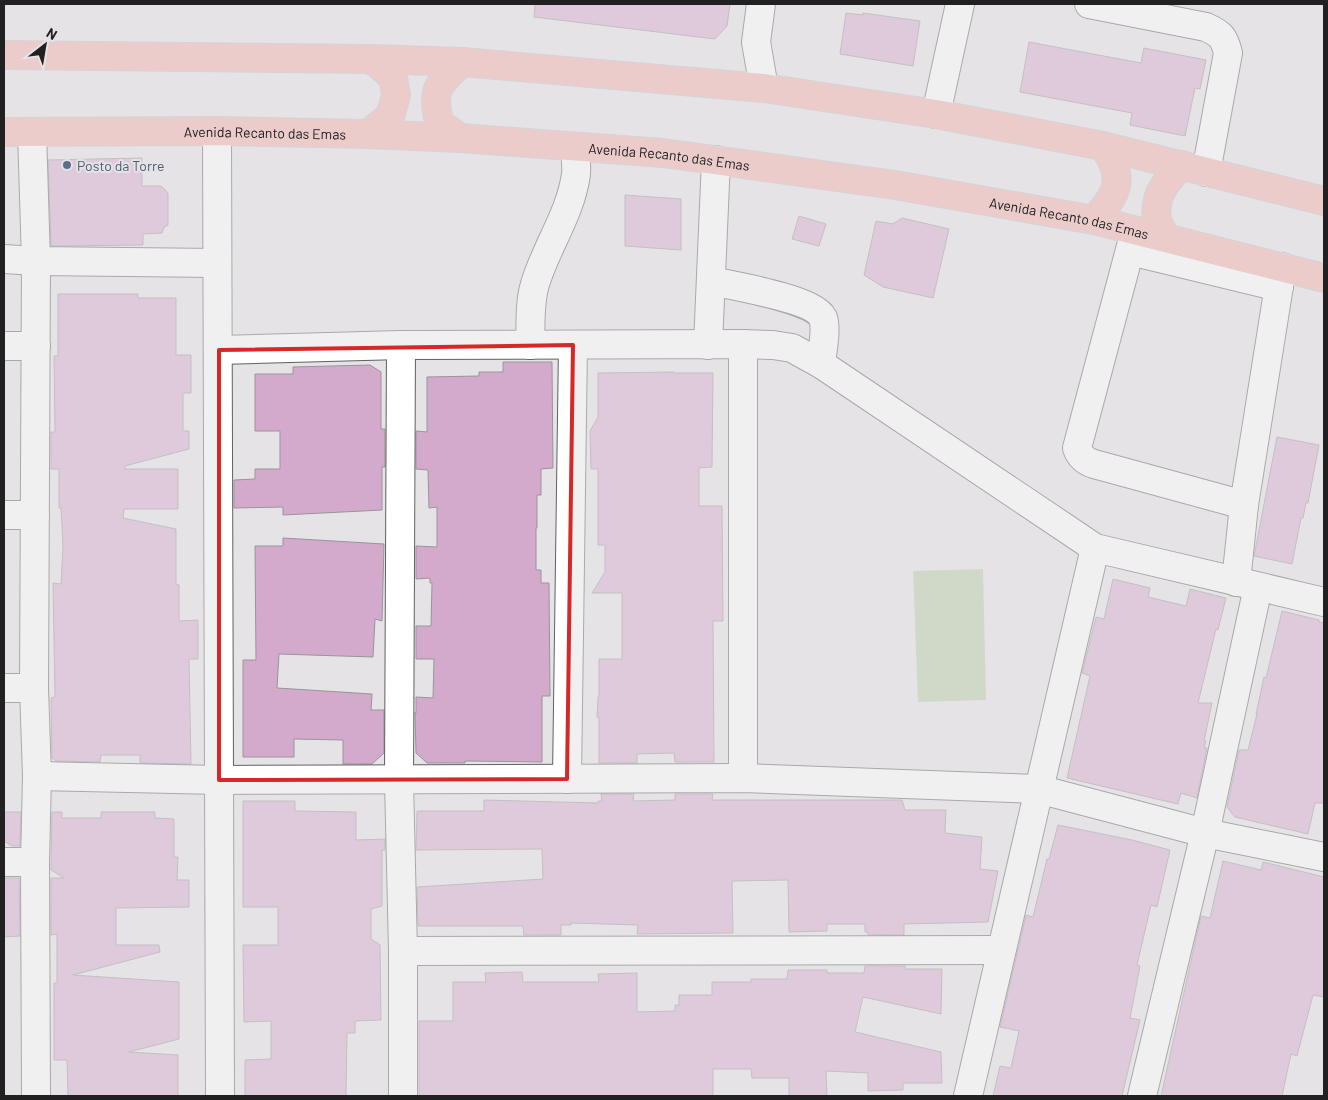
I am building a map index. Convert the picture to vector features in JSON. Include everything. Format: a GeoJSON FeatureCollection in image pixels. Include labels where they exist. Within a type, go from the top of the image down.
{"type":"FeatureCollection","features":[{"type":"Feature","properties":{"kind":"main road"},"geometry":{"type":"LineString","coordinates":[[4,55],[372,59],[462,62],[764,88],[936,114],[1103,146],[1324,202]]}},
{"type":"Feature","properties":{"kind":"main road"},"geometry":{"type":"LineString","coordinates":[[368,134],[390,116],[396,96],[392,77],[372,59]]}},
{"type":"Feature","properties":{"kind":"main road"},"geometry":{"type":"LineString","coordinates":[[460,138],[439,123],[435,101],[440,83],[462,62]]}},
{"type":"Feature","properties":{"kind":"main road","name":"Avenida Recanto das Emas"},"geometry":{"type":"LineString","coordinates":[[4,132],[218,131],[368,134],[460,138],[663,154],[895,185],[1094,220],[1132,241],[1165,237],[1281,277],[1324,278]]}},
{"type":"Feature","properties":{"kind":"main road"},"geometry":{"type":"LineString","coordinates":[[1094,220],[1111,201],[1115,192],[1116,171],[1112,158],[1103,146]]}},
{"type":"Feature","properties":{"kind":"main road"},"geometry":{"type":"LineString","coordinates":[[1165,237],[1157,220],[1156,206],[1161,191],[1167,180],[1194,169]]}},
{"type":"Feature","properties":{"kind":"street"},"geometry":{"type":"LineString","coordinates":[[761,4],[756,42],[764,88]]}},
{"type":"Feature","properties":{"kind":"street"},"geometry":{"type":"LineString","coordinates":[[936,114],[960,4]]}},
{"type":"Feature","properties":{"kind":"street"},"geometry":{"type":"LineString","coordinates":[[1089,4],[1206,27],[1218,33],[1224,40],[1228,53],[1194,169]]}},
{"type":"Feature","properties":{"kind":"street"},"geometry":{"type":"LineString","coordinates":[[734,86],[756,42]]}},
{"type":"Feature","properties":{"kind":"street"},"geometry":{"type":"LineString","coordinates":[[218,131],[220,1096]]}},
{"type":"Feature","properties":{"kind":"street"},"geometry":{"type":"LineString","coordinates":[[32,132],[36,261],[34,688],[37,776],[35,862],[36,1096]]}},
{"type":"Feature","properties":{"kind":"street"},"geometry":{"type":"LineString","coordinates":[[530,345],[532,302],[535,286],[541,267],[568,208],[576,172],[575,147]]}},
{"type":"Feature","properties":{"kind":"street"},"geometry":{"type":"LineString","coordinates":[[708,344],[716,160]]}},
{"type":"Feature","properties":{"kind":"street"},"geometry":{"type":"LineString","coordinates":[[1142,1096],[1205,833],[1247,584],[1244,505],[1281,277],[1132,241],[1077,448],[1079,454],[1085,461],[1094,464],[1244,505]]}},
{"type":"Feature","properties":{"kind":"street"},"geometry":{"type":"LineString","coordinates":[[4,259],[217,263]]}},
{"type":"Feature","properties":{"kind":"street"},"geometry":{"type":"LineString","coordinates":[[712,281],[800,302],[814,309],[823,318],[821,364]]}},
{"type":"Feature","properties":{"kind":"street"},"geometry":{"type":"LineString","coordinates":[[219,350],[401,345],[743,344],[792,348],[821,364],[1095,548],[1324,602]]}},
{"type":"Feature","properties":{"kind":"street"},"geometry":{"type":"LineString","coordinates":[[743,344],[743,778]]}},
{"type":"Feature","properties":{"kind":"street"},"geometry":{"type":"LineString","coordinates":[[401,345],[399,781],[403,951],[403,1096]]}},
{"type":"Feature","properties":{"kind":"street"},"geometry":{"type":"LineString","coordinates":[[567,779],[573,345]]}},
{"type":"Feature","properties":{"kind":"street"},"geometry":{"type":"LineString","coordinates":[[4,346],[36,346]]}},
{"type":"Feature","properties":{"kind":"street"},"geometry":{"type":"LineString","coordinates":[[4,515],[35,515]]}},
{"type":"Feature","properties":{"kind":"street"},"geometry":{"type":"LineString","coordinates":[[968,1096],[1095,548]]}},
{"type":"Feature","properties":{"kind":"street"},"geometry":{"type":"LineString","coordinates":[[4,688],[34,688]]}},
{"type":"Feature","properties":{"kind":"street"},"geometry":{"type":"LineString","coordinates":[[37,776],[399,781],[743,778],[1038,789],[1205,833],[1324,858]]}},
{"type":"Feature","properties":{"kind":"street"},"geometry":{"type":"LineString","coordinates":[[4,862],[35,862]]}},
{"type":"Feature","properties":{"kind":"street"},"geometry":{"type":"LineString","coordinates":[[403,951],[1001,950]]}},
{"type":"Feature","properties":{"kind":"highlighted area"},"geometry":{"type":"Polygon","coordinates":[[[573,345],[567,779],[219,780],[219,350],[573,345]]]}},
{"type":"Feature","properties":{"kind":"green space"},"geometry":{"type":"Polygon","coordinates":[[[983,569],[986,700],[918,702],[913,571],[983,569]]]}},
{"type":"Feature","properties":{"kind":"building"},"geometry":{"type":"Polygon","coordinates":[[[535,4],[730,4],[727,26],[715,39],[534,17],[535,4]]]}},
{"type":"Feature","properties":{"kind":"building"},"geometry":{"type":"Polygon","coordinates":[[[846,13],[863,15],[863,13],[920,21],[913,66],[840,54],[846,13]]]}},
{"type":"Feature","properties":{"kind":"building"},"geometry":{"type":"Polygon","coordinates":[[[1029,42],[1141,63],[1144,48],[1206,60],[1200,89],[1195,88],[1185,136],[1130,125],[1132,113],[1020,92],[1029,42]]]}},
{"type":"Feature","properties":{"kind":"building"},"geometry":{"type":"Polygon","coordinates":[[[142,158],[142,186],[161,186],[168,193],[168,225],[164,227],[162,233],[143,234],[143,245],[51,246],[48,160],[142,158]]]}},
{"type":"Feature","properties":{"kind":"building"},"geometry":{"type":"Polygon","coordinates":[[[625,195],[681,199],[681,250],[625,246],[625,195]]]}},
{"type":"Feature","properties":{"kind":"building"},"geometry":{"type":"Polygon","coordinates":[[[799,216],[826,224],[819,246],[792,239],[799,216]]]}},
{"type":"Feature","properties":{"kind":"building"},"geometry":{"type":"Polygon","coordinates":[[[902,218],[949,229],[933,298],[883,287],[864,275],[876,221],[893,224],[902,218]]]}},
{"type":"Feature","properties":{"kind":"building"},"geometry":{"type":"Polygon","coordinates":[[[58,294],[138,294],[138,298],[176,298],[176,355],[191,355],[191,393],[183,393],[183,431],[189,431],[189,449],[125,466],[125,469],[178,469],[178,509],[124,509],[123,518],[176,529],[176,584],[179,585],[179,621],[198,620],[198,659],[189,659],[191,764],[140,763],[140,755],[101,755],[100,762],[56,761],[52,758],[51,698],[55,697],[53,583],[61,584],[63,546],[61,508],[59,508],[59,469],[51,469],[51,432],[55,432],[54,356],[58,356],[58,294]]]}},
{"type":"Feature","properties":{"kind":"building"},"geometry":{"type":"Polygon","coordinates":[[[503,362],[552,362],[553,468],[541,469],[541,495],[537,495],[536,528],[536,570],[541,570],[541,583],[549,583],[550,696],[542,696],[542,762],[465,761],[465,763],[427,763],[416,753],[416,697],[433,698],[434,659],[416,659],[416,626],[431,626],[432,583],[430,583],[430,578],[416,579],[416,546],[437,547],[437,507],[429,508],[428,470],[416,469],[416,431],[427,432],[427,377],[479,376],[479,372],[503,372],[503,362]]]}},
{"type":"Feature","properties":{"kind":"building"},"geometry":{"type":"Polygon","coordinates":[[[370,365],[381,372],[381,429],[385,429],[385,467],[382,467],[382,510],[283,515],[283,507],[234,508],[234,480],[255,479],[255,469],[280,469],[280,431],[255,431],[255,374],[293,374],[293,367],[370,365]]]}},
{"type":"Feature","properties":{"kind":"building"},"geometry":{"type":"Polygon","coordinates":[[[598,373],[713,373],[712,467],[699,468],[699,506],[722,506],[723,621],[713,621],[714,762],[675,762],[674,753],[637,754],[637,763],[599,763],[599,717],[597,717],[599,659],[622,659],[622,593],[592,593],[605,572],[605,545],[598,545],[598,469],[591,469],[590,431],[598,417],[598,373]]]}},
{"type":"Feature","properties":{"kind":"building"},"geometry":{"type":"Polygon","coordinates":[[[1277,437],[1319,445],[1308,503],[1306,503],[1303,518],[1301,518],[1292,564],[1254,556],[1277,437]]]}},
{"type":"Feature","properties":{"kind":"building"},"geometry":{"type":"Polygon","coordinates":[[[283,538],[384,544],[382,621],[375,619],[373,657],[279,654],[277,688],[372,694],[371,710],[384,710],[384,753],[372,764],[343,764],[343,740],[294,739],[294,757],[243,757],[243,660],[256,660],[255,546],[283,546],[283,538]]]}},
{"type":"Feature","properties":{"kind":"building"},"geometry":{"type":"Polygon","coordinates":[[[1113,579],[1150,588],[1148,597],[1186,606],[1190,589],[1226,598],[1218,630],[1216,629],[1198,703],[1212,703],[1204,741],[1206,741],[1204,748],[1207,748],[1197,798],[1181,793],[1178,804],[1067,778],[1090,676],[1082,673],[1096,617],[1104,619],[1113,579]]]}},
{"type":"Feature","properties":{"kind":"building"},"geometry":{"type":"Polygon","coordinates":[[[1282,611],[1319,620],[1319,622],[1324,623],[1324,803],[1315,803],[1308,834],[1235,817],[1227,807],[1239,750],[1248,750],[1264,677],[1266,678],[1282,611]]]}},
{"type":"Feature","properties":{"kind":"building"},"geometry":{"type":"Polygon","coordinates":[[[601,794],[634,794],[633,801],[675,800],[675,794],[713,794],[712,800],[902,800],[905,810],[946,810],[945,833],[982,837],[980,869],[998,871],[988,922],[904,924],[904,935],[868,935],[868,932],[865,932],[865,924],[827,924],[827,931],[789,932],[788,880],[732,881],[733,933],[637,934],[638,925],[571,923],[571,925],[561,925],[561,935],[524,935],[523,926],[418,926],[417,887],[543,879],[542,849],[416,850],[417,811],[484,811],[484,800],[598,803],[598,801],[602,801],[601,794]]]}},
{"type":"Feature","properties":{"kind":"building"},"geometry":{"type":"Polygon","coordinates":[[[243,801],[295,801],[295,811],[356,812],[356,840],[385,839],[385,850],[382,850],[382,906],[371,909],[371,939],[380,945],[381,1020],[355,1021],[355,1033],[347,1033],[346,1096],[245,1096],[245,1060],[271,1059],[271,1021],[244,1022],[243,945],[278,945],[278,907],[243,907],[243,801]]]}},
{"type":"Feature","properties":{"kind":"building"},"geometry":{"type":"Polygon","coordinates":[[[4,812],[21,812],[20,846],[12,846],[4,841],[4,812]]]}},
{"type":"Feature","properties":{"kind":"building"},"geometry":{"type":"Polygon","coordinates":[[[52,812],[62,812],[62,818],[101,818],[101,812],[155,812],[155,818],[174,819],[174,857],[178,857],[177,880],[189,880],[189,907],[116,908],[116,945],[159,945],[160,952],[73,975],[179,982],[179,1039],[129,1052],[178,1055],[178,1096],[68,1096],[67,1060],[54,1060],[54,983],[57,983],[57,934],[51,935],[51,878],[64,878],[51,870],[52,812]]]}},
{"type":"Feature","properties":{"kind":"building"},"geometry":{"type":"Polygon","coordinates":[[[1058,825],[1170,850],[1157,907],[1151,905],[1137,965],[1140,966],[1130,1018],[1140,1020],[1122,1096],[993,1096],[1000,1066],[1011,1068],[1019,1031],[1000,1027],[1026,915],[1033,917],[1047,859],[1049,859],[1058,825]]]}},
{"type":"Feature","properties":{"kind":"building"},"geometry":{"type":"Polygon","coordinates":[[[1223,861],[1261,870],[1263,862],[1324,877],[1324,997],[1313,995],[1297,1056],[1291,1054],[1282,1096],[1161,1096],[1201,916],[1210,918],[1223,861]]]}},
{"type":"Feature","properties":{"kind":"building"},"geometry":{"type":"Polygon","coordinates":[[[4,878],[19,878],[20,936],[4,937],[4,878]]]}},
{"type":"Feature","properties":{"kind":"building"},"geometry":{"type":"Polygon","coordinates":[[[865,966],[905,966],[905,969],[942,969],[941,1014],[863,997],[855,1032],[941,1052],[942,1083],[903,1083],[903,1090],[868,1091],[868,1073],[826,1071],[827,1096],[789,1096],[789,1078],[752,1078],[751,1069],[713,1069],[713,1096],[419,1096],[419,1021],[453,1021],[453,982],[486,982],[485,973],[522,972],[523,982],[599,982],[598,974],[637,973],[637,1012],[675,1011],[675,1005],[679,1005],[679,995],[712,995],[712,982],[751,982],[751,979],[787,979],[788,970],[827,970],[827,973],[864,973],[865,966]]]}},
{"type":"Feature","properties":{"kind":"place","name":"Posto da Torre"},"geometry":{"type":"Point","coordinates":[67,165]}}]}
